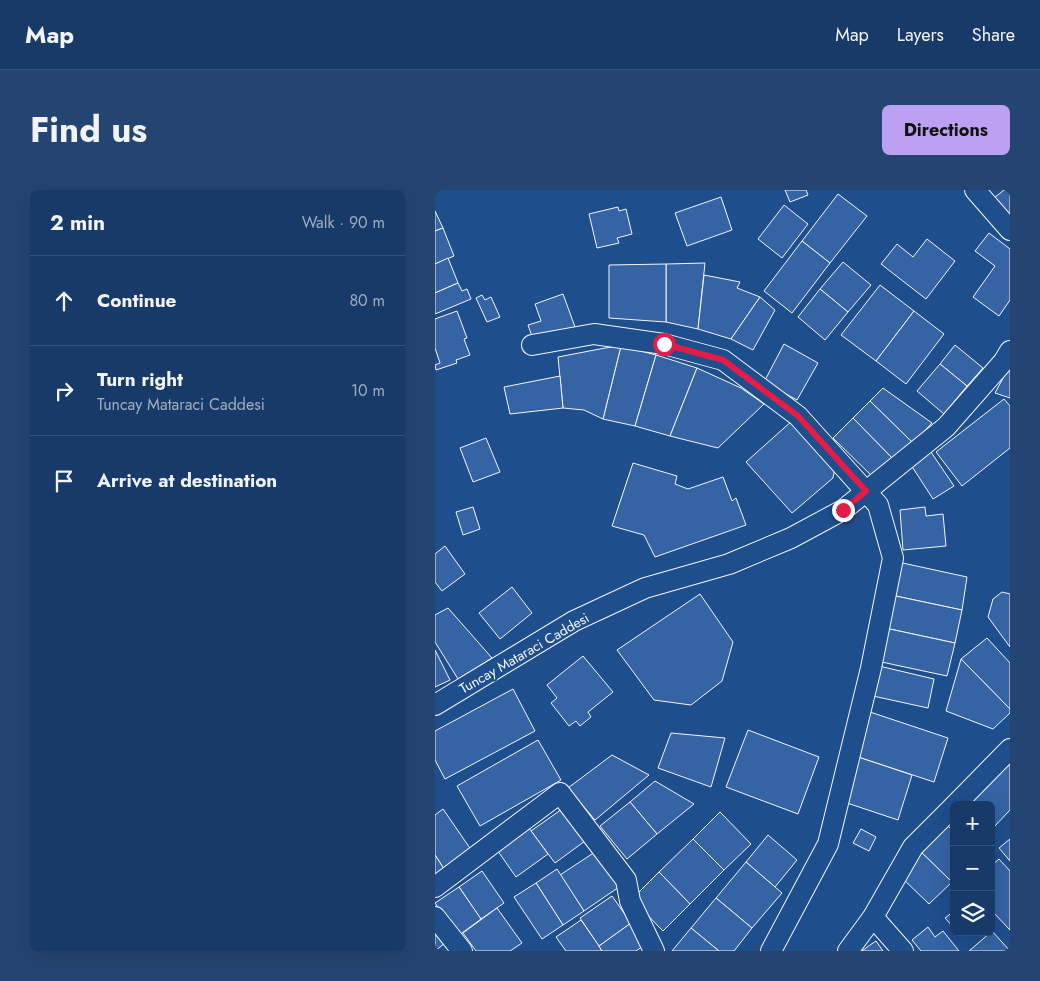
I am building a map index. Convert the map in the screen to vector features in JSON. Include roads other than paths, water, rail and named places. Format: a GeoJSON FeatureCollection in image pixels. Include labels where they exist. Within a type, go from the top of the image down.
{"type":"FeatureCollection","features":[{"type":"Feature","properties":{"kind":"street"},"geometry":{"type":"LineString","coordinates":[[975,190],[1010,230]]}},
{"type":"Feature","properties":{"kind":"street"},"geometry":{"type":"LineString","coordinates":[[532,345],[594,334],[664,344],[723,360],[798,416],[878,505],[893,558],[871,668],[828,844],[771,951]]}},
{"type":"Feature","properties":{"kind":"street","name":"Tuncay Mataraci Caddesi"},"geometry":{"type":"LineString","coordinates":[[435,705],[574,621],[645,588],[729,564],[791,538],[843,510],[946,427],[1004,361],[1010,351]]}},
{"type":"Feature","properties":{"kind":"street"},"geometry":{"type":"LineString","coordinates":[[960,801],[1010,749]]}},
{"type":"Feature","properties":{"kind":"street"},"geometry":{"type":"LineString","coordinates":[[435,887],[560,793],[626,880],[630,901],[654,951]]}},
{"type":"Feature","properties":{"kind":"street"},"geometry":{"type":"LineString","coordinates":[[848,951],[873,917],[913,848],[950,811]]}},
{"type":"Feature","properties":{"kind":"street"},"geometry":{"type":"LineString","coordinates":[[435,917],[462,951]]}},
{"type":"Feature","properties":{"kind":"street"},"geometry":{"type":"LineString","coordinates":[[873,917],[903,951]]}}]}
